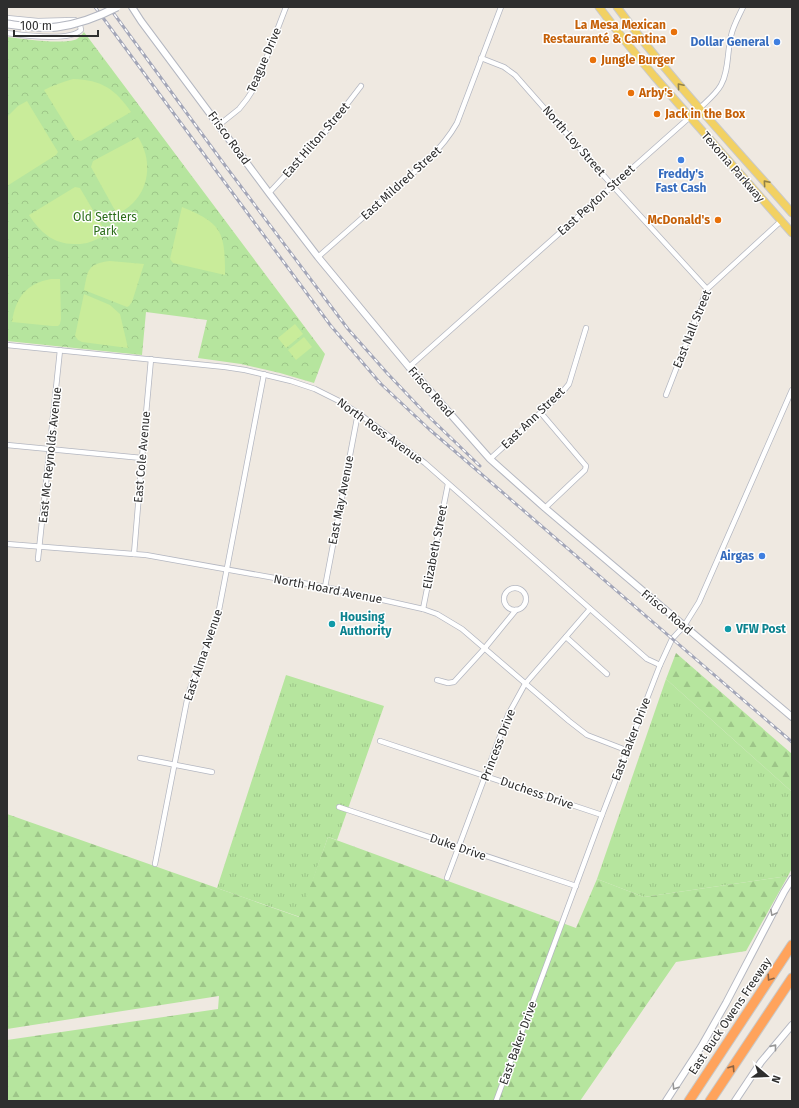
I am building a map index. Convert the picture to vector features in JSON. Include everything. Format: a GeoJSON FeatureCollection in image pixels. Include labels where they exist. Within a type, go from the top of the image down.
{"type":"FeatureCollection","features":[{"type":"Feature","properties":{"kind":"highway","name":"East Buck Owens Freeway"},"geometry":{"type":"LineString","coordinates":[[689,1101],[792,945]]}},
{"type":"Feature","properties":{"kind":"highway"},"geometry":{"type":"LineString","coordinates":[[710,1101],[792,978]]}},
{"type":"Feature","properties":{"kind":"main road"},"geometry":{"type":"LineString","coordinates":[[7,24],[56,27],[82,22],[100,16],[117,7]]}},
{"type":"Feature","properties":{"kind":"main road","name":"Texoma Parkway"},"geometry":{"type":"LineString","coordinates":[[599,7],[625,42],[792,233]]}},
{"type":"Feature","properties":{"kind":"main road","name":"Texoma Parkway"},"geometry":{"type":"LineString","coordinates":[[617,7],[636,34],[792,213]]}},
{"type":"Feature","properties":{"kind":"street","name":"Frisco Road"},"geometry":{"type":"LineString","coordinates":[[132,7],[318,257],[409,367],[490,459],[792,717]]}},
{"type":"Feature","properties":{"kind":"street","name":"Teague Drive"},"geometry":{"type":"LineString","coordinates":[[219,125],[239,109],[256,85],[286,7]]}},
{"type":"Feature","properties":{"kind":"street","name":"East Mildred Street"},"geometry":{"type":"LineString","coordinates":[[318,257],[427,162],[450,136],[457,123],[500,7]]}},
{"type":"Feature","properties":{"kind":"street","name":"East Peyton Street"},"geometry":{"type":"LineString","coordinates":[[409,367],[717,92],[722,84],[726,71],[727,54],[731,35],[743,7]]}},
{"type":"Feature","properties":{"kind":"street"},"geometry":{"type":"LineString","coordinates":[[7,18],[54,21],[75,20],[80,25],[81,30],[57,37],[7,33]]}},
{"type":"Feature","properties":{"kind":"street","name":"North Loy Street"},"geometry":{"type":"LineString","coordinates":[[481,58],[504,67],[515,75],[612,185],[707,289]]}},
{"type":"Feature","properties":{"kind":"street","name":"East Hilton Street"},"geometry":{"type":"LineString","coordinates":[[269,193],[324,134],[361,86]]}},
{"type":"Feature","properties":{"kind":"street","name":"East Nall Street"},"geometry":{"type":"LineString","coordinates":[[666,396],[707,289],[781,221]]}},
{"type":"Feature","properties":{"kind":"street","name":"East Ann Street"},"geometry":{"type":"LineString","coordinates":[[490,459],[560,395],[569,384],[586,328]]}},
{"type":"Feature","properties":{"kind":"street","name":"North Ross Avenue"},"geometry":{"type":"LineString","coordinates":[[7,345],[225,367],[264,374],[315,389],[339,401],[358,413],[425,463],[647,659],[660,665]]}},
{"type":"Feature","properties":{"kind":"street","name":"East Mc Reynolds Avenue"},"geometry":{"type":"LineString","coordinates":[[38,560],[51,449],[60,350]]}},
{"type":"Feature","properties":{"kind":"street","name":"East Cole Avenue"},"geometry":{"type":"LineString","coordinates":[[134,554],[152,359]]}},
{"type":"Feature","properties":{"kind":"street","name":"East Alma Avenue"},"geometry":{"type":"LineString","coordinates":[[155,864],[188,695],[196,672],[212,636],[219,610],[264,374]]}},
{"type":"Feature","properties":{"kind":"street","name":"East Baker Drive"},"geometry":{"type":"LineString","coordinates":[[496,1101],[626,750],[660,665],[672,639],[684,626],[699,602],[792,390]]}},
{"type":"Feature","properties":{"kind":"street","name":"East May Avenue"},"geometry":{"type":"LineString","coordinates":[[325,587],[358,413]]}},
{"type":"Feature","properties":{"kind":"street"},"geometry":{"type":"LineString","coordinates":[[541,413],[586,466],[585,470],[546,508]]}},
{"type":"Feature","properties":{"kind":"street"},"geometry":{"type":"LineString","coordinates":[[7,445],[142,458]]}},
{"type":"Feature","properties":{"kind":"street","name":"Elizabeth Street"},"geometry":{"type":"LineString","coordinates":[[423,609],[448,484]]}},
{"type":"Feature","properties":{"kind":"street","name":"North Hoard Avenue"},"geometry":{"type":"LineString","coordinates":[[7,544],[146,555],[325,587],[423,609],[437,614],[462,629],[587,735],[626,750]]}},
{"type":"Feature","properties":{"kind":"street"},"geometry":{"type":"LineString","coordinates":[[437,680],[448,683],[454,682],[516,610],[522,607],[526,601],[525,594],[520,589],[514,587],[510,588],[504,594],[504,602],[508,608],[516,610]]}},
{"type":"Feature","properties":{"kind":"street","name":"Princess Drive"},"geometry":{"type":"LineString","coordinates":[[447,878],[508,715],[526,684],[590,609]]}},
{"type":"Feature","properties":{"kind":"street"},"geometry":{"type":"LineString","coordinates":[[566,637],[608,674]]}},
{"type":"Feature","properties":{"kind":"street","name":"Duchess Drive"},"geometry":{"type":"LineString","coordinates":[[380,741],[602,815]]}},
{"type":"Feature","properties":{"kind":"street"},"geometry":{"type":"LineString","coordinates":[[140,758],[212,772]]}},
{"type":"Feature","properties":{"kind":"street","name":"Duke Drive"},"geometry":{"type":"LineString","coordinates":[[339,807],[576,886]]}},
{"type":"Feature","properties":{"kind":"street"},"geometry":{"type":"LineString","coordinates":[[666,1101],[701,1047],[726,1003],[792,879]]}},
{"type":"Feature","properties":{"kind":"street"},"geometry":{"type":"LineString","coordinates":[[735,1101],[761,1062],[792,1025]]}},
{"type":"Feature","properties":{"kind":"green space","name":"Old Settlers Park"},"geometry":{"type":"Polygon","coordinates":[[[84,32],[325,354],[314,383],[241,364],[198,358],[207,320],[146,312],[142,355],[7,341],[7,37],[63,42],[77,39],[84,32]]]}},
{"type":"Feature","properties":{"kind":"green space"},"geometry":{"type":"Polygon","coordinates":[[[73,79],[92,81],[107,87],[119,97],[131,112],[81,141],[75,140],[44,90],[73,79]]]}},
{"type":"Feature","properties":{"kind":"green space"},"geometry":{"type":"Polygon","coordinates":[[[27,101],[58,152],[56,155],[7,186],[7,117],[18,106],[27,101]]]}},
{"type":"Feature","properties":{"kind":"green space"},"geometry":{"type":"Polygon","coordinates":[[[138,137],[147,162],[146,179],[139,196],[133,203],[117,214],[91,167],[93,161],[138,137]]]}},
{"type":"Feature","properties":{"kind":"green space"},"geometry":{"type":"Polygon","coordinates":[[[75,187],[80,188],[107,234],[85,243],[76,244],[60,242],[43,232],[29,215],[75,187]]]}},
{"type":"Feature","properties":{"kind":"green space"},"geometry":{"type":"Polygon","coordinates":[[[182,207],[206,218],[218,231],[224,248],[225,275],[173,263],[170,259],[182,207]]]}},
{"type":"Feature","properties":{"kind":"green space"},"geometry":{"type":"Polygon","coordinates":[[[110,261],[144,264],[132,302],[127,307],[84,290],[90,269],[102,262],[110,261]]]}},
{"type":"Feature","properties":{"kind":"green space"},"geometry":{"type":"Polygon","coordinates":[[[51,279],[60,279],[60,324],[58,326],[52,326],[12,322],[16,306],[24,293],[35,284],[51,279]]]}},
{"type":"Feature","properties":{"kind":"green space"},"geometry":{"type":"Polygon","coordinates":[[[84,294],[110,305],[120,314],[128,348],[82,342],[78,340],[75,336],[84,294]]]}},
{"type":"Feature","properties":{"kind":"green space"},"geometry":{"type":"Polygon","coordinates":[[[295,324],[303,334],[286,348],[278,338],[295,324]]]}},
{"type":"Feature","properties":{"kind":"green space"},"geometry":{"type":"Polygon","coordinates":[[[304,337],[312,347],[296,360],[288,350],[304,337]]]}},
{"type":"Feature","properties":{"kind":"green space"},"geometry":{"type":"Polygon","coordinates":[[[676,653],[792,754],[792,792],[666,679],[676,653]]]}},
{"type":"Feature","properties":{"kind":"green space"},"geometry":{"type":"Polygon","coordinates":[[[286,675],[384,706],[337,840],[328,837],[300,917],[217,888],[286,675]]]}},
{"type":"Feature","properties":{"kind":"green space"},"geometry":{"type":"Polygon","coordinates":[[[666,679],[792,792],[792,868],[788,876],[644,897],[597,879],[666,679]]]}},
{"type":"Feature","properties":{"kind":"green space"},"geometry":{"type":"Polygon","coordinates":[[[7,814],[299,917],[328,837],[576,928],[597,879],[644,897],[788,876],[746,951],[676,962],[580,1101],[7,1101],[7,1040],[218,1009],[219,996],[7,1029],[7,814]]]}},
{"type":"Feature","properties":{"kind":"railway"},"geometry":{"type":"LineString","coordinates":[[95,7],[331,326],[381,384],[429,429],[792,742]]}},
{"type":"Feature","properties":{"kind":"railway"},"geometry":{"type":"LineString","coordinates":[[109,7],[224,164],[348,329],[425,413],[480,466]]}},
{"type":"Feature","properties":{"kind":"place","name":"La Mesa Mexican Restauranté & Cantina"},"geometry":{"type":"Point","coordinates":[674,32]}},
{"type":"Feature","properties":{"kind":"place","name":"Dollar General"},"geometry":{"type":"Point","coordinates":[777,42]}},
{"type":"Feature","properties":{"kind":"place","name":"Jungle Burger"},"geometry":{"type":"Point","coordinates":[593,60]}},
{"type":"Feature","properties":{"kind":"place","name":"Arby's"},"geometry":{"type":"Point","coordinates":[631,93]}},
{"type":"Feature","properties":{"kind":"place","name":"Jack in the Box"},"geometry":{"type":"Point","coordinates":[657,114]}},
{"type":"Feature","properties":{"kind":"place","name":"Freddy's Fast Cash"},"geometry":{"type":"Point","coordinates":[681,160]}},
{"type":"Feature","properties":{"kind":"place","name":"McDonald's"},"geometry":{"type":"Point","coordinates":[718,220]}},
{"type":"Feature","properties":{"kind":"place","name":"Airgas"},"geometry":{"type":"Point","coordinates":[762,556]}},
{"type":"Feature","properties":{"kind":"place","name":"Housing Authority"},"geometry":{"type":"Point","coordinates":[332,624]}},
{"type":"Feature","properties":{"kind":"place","name":"VFW Post"},"geometry":{"type":"Point","coordinates":[728,629]}}]}
